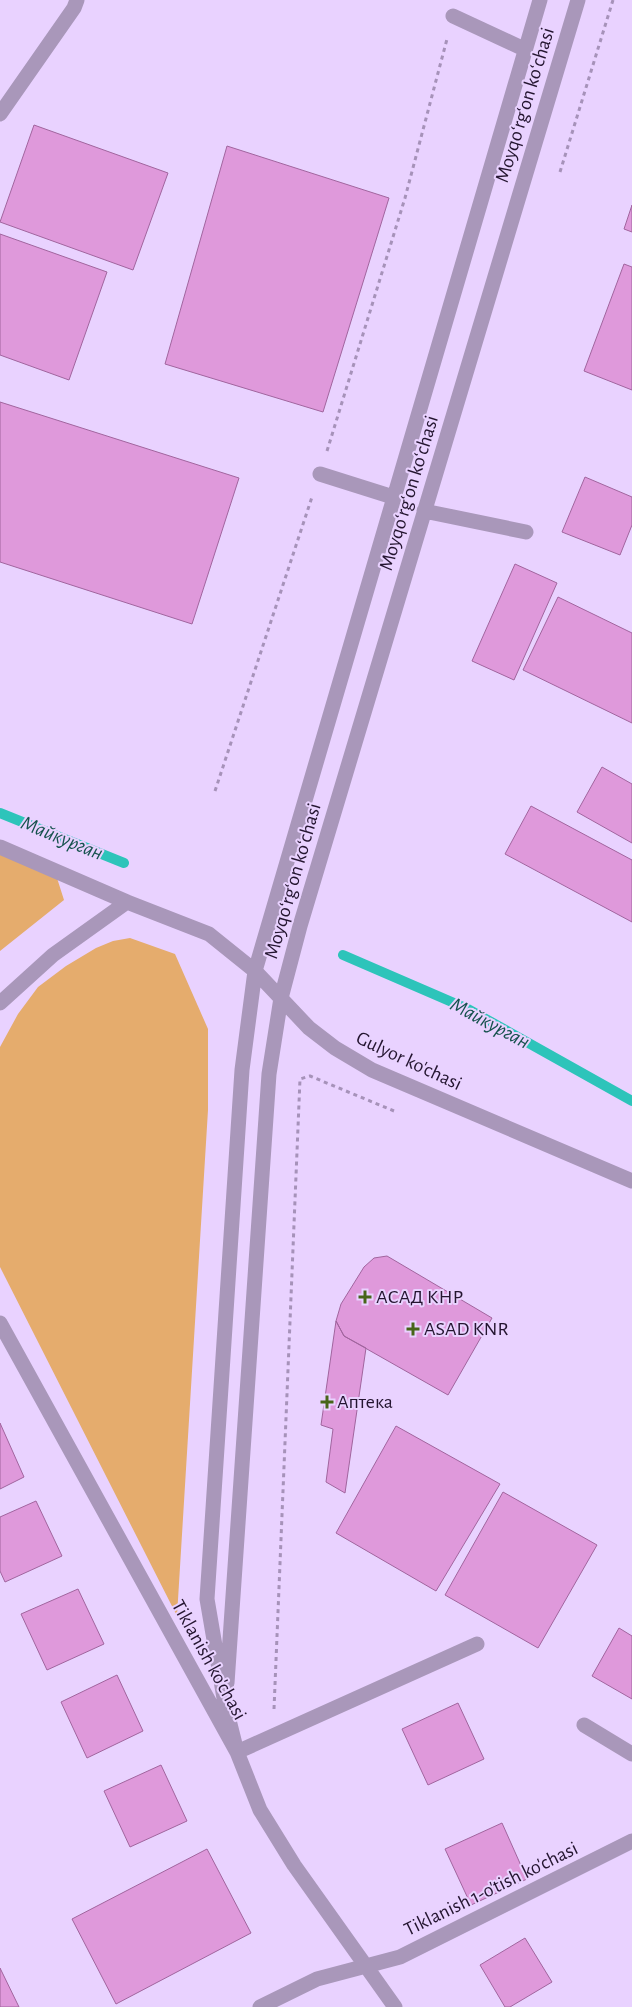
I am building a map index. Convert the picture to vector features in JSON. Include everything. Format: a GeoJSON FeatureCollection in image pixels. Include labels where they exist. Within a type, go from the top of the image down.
{"type":"FeatureCollection","features":[{"type":"Feature","properties":{"kind":"street"},"geometry":{"type":"LineString","coordinates":[[0,114],[74,8],[77,0]]}},
{"type":"Feature","properties":{"kind":"street","name":"Moyqoʻrgʻon koʻchasi"},"geometry":{"type":"LineString","coordinates":[[225,1704],[207,1600],[242,1070],[255,972],[524,49],[540,0]]}},
{"type":"Feature","properties":{"kind":"street","name":"Moyqoʻrgʻon koʻchasi"},"geometry":{"type":"LineString","coordinates":[[225,1704],[269,1074],[281,998],[300,926],[578,0]]}},
{"type":"Feature","properties":{"kind":"street"},"geometry":{"type":"LineString","coordinates":[[453,16],[524,49]]}},
{"type":"Feature","properties":{"kind":"street"},"geometry":{"type":"LineString","coordinates":[[320,474],[393,497]]}},
{"type":"Feature","properties":{"kind":"street"},"geometry":{"type":"LineString","coordinates":[[424,511],[526,532]]}},
{"type":"Feature","properties":{"kind":"street","name":"Gulyor ko'chasi"},"geometry":{"type":"LineString","coordinates":[[0,847],[127,902],[210,934],[255,972],[309,1028],[335,1048],[372,1070],[632,1181]]}},
{"type":"Feature","properties":{"kind":"street"},"geometry":{"type":"LineString","coordinates":[[0,1003],[53,955],[127,902]]}},
{"type":"Feature","properties":{"kind":"street","name":"Tiklanish ko'chasi"},"geometry":{"type":"LineString","coordinates":[[0,1324],[237,1752],[260,1810],[294,1865],[395,2007]]}},
{"type":"Feature","properties":{"kind":"street"},"geometry":{"type":"LineString","coordinates":[[225,1704],[237,1752],[273,1734],[477,1644]]}},
{"type":"Feature","properties":{"kind":"street"},"geometry":{"type":"LineString","coordinates":[[584,1725],[632,1754]]}},
{"type":"Feature","properties":{"kind":"street","name":"Tiklanish 1-o'tish ko'chasi"},"geometry":{"type":"LineString","coordinates":[[260,2007],[317,1979],[400,1957],[632,1842]]}},
{"type":"Feature","properties":{"kind":"path"},"geometry":{"type":"LineString","coordinates":[[560,172],[613,0]]}},
{"type":"Feature","properties":{"kind":"path"},"geometry":{"type":"LineString","coordinates":[[215,791],[320,474],[405,198],[453,16]]}},
{"type":"Feature","properties":{"kind":"path"},"geometry":{"type":"LineString","coordinates":[[273,1734],[300,1079],[310,1076],[394,1111]]}},
{"type":"Feature","properties":{"kind":"shaded area"},"geometry":{"type":"Polygon","coordinates":[[[0,854],[57,878],[64,900],[0,951],[0,854]]]}},
{"type":"Feature","properties":{"kind":"shaded area"},"geometry":{"type":"Polygon","coordinates":[[[130,938],[175,954],[208,1029],[208,1110],[177,1616],[0,1267],[0,1047],[18,1014],[38,987],[66,966],[96,948],[113,941],[130,938]]]}},
{"type":"Feature","properties":{"kind":"building"},"geometry":{"type":"Polygon","coordinates":[[[34,125],[168,173],[133,270],[0,222],[34,125]]]}},
{"type":"Feature","properties":{"kind":"building"},"geometry":{"type":"Polygon","coordinates":[[[227,146],[389,198],[323,412],[165,364],[227,146]]]}},
{"type":"Feature","properties":{"kind":"building"},"geometry":{"type":"Polygon","coordinates":[[[632,205],[632,232],[624,229],[632,205]]]}},
{"type":"Feature","properties":{"kind":"building"},"geometry":{"type":"Polygon","coordinates":[[[0,234],[107,272],[69,380],[0,355],[0,234]]]}},
{"type":"Feature","properties":{"kind":"building"},"geometry":{"type":"Polygon","coordinates":[[[624,264],[632,267],[632,390],[584,371],[624,264]]]}},
{"type":"Feature","properties":{"kind":"building"},"geometry":{"type":"Polygon","coordinates":[[[0,402],[239,478],[192,624],[0,562],[0,402]]]}},
{"type":"Feature","properties":{"kind":"building"},"geometry":{"type":"Polygon","coordinates":[[[585,477],[632,497],[632,525],[620,555],[562,532],[585,477]]]}},
{"type":"Feature","properties":{"kind":"building"},"geometry":{"type":"Polygon","coordinates":[[[515,564],[557,583],[514,680],[472,661],[515,564]]]}},
{"type":"Feature","properties":{"kind":"building"},"geometry":{"type":"Polygon","coordinates":[[[558,597],[632,633],[632,723],[523,670],[558,597]]]}},
{"type":"Feature","properties":{"kind":"building"},"geometry":{"type":"Polygon","coordinates":[[[602,767],[632,784],[632,843],[577,812],[602,767]]]}},
{"type":"Feature","properties":{"kind":"building"},"geometry":{"type":"Polygon","coordinates":[[[531,806],[632,860],[632,922],[505,854],[531,806]]]}},
{"type":"Feature","properties":{"kind":"building","name":"ASAD KNR"},"geometry":{"type":"Polygon","coordinates":[[[387,1256],[492,1318],[448,1395],[344,1336],[336,1321],[341,1304],[364,1267],[374,1258],[387,1256]]]}},
{"type":"Feature","properties":{"kind":"building"},"geometry":{"type":"Polygon","coordinates":[[[336,1321],[344,1336],[366,1348],[345,1493],[326,1482],[333,1429],[321,1425],[336,1321]]]}},
{"type":"Feature","properties":{"kind":"building"},"geometry":{"type":"Polygon","coordinates":[[[0,1423],[24,1477],[0,1489],[0,1423]]]}},
{"type":"Feature","properties":{"kind":"building"},"geometry":{"type":"Polygon","coordinates":[[[396,1426],[500,1484],[436,1591],[336,1533],[396,1426]]]}},
{"type":"Feature","properties":{"kind":"building"},"geometry":{"type":"Polygon","coordinates":[[[503,1492],[597,1545],[538,1648],[445,1595],[503,1492]]]}},
{"type":"Feature","properties":{"kind":"building"},"geometry":{"type":"Polygon","coordinates":[[[36,1501],[62,1556],[5,1582],[0,1571],[0,1517],[36,1501]]]}},
{"type":"Feature","properties":{"kind":"building"},"geometry":{"type":"Polygon","coordinates":[[[78,1589],[104,1644],[47,1670],[21,1614],[78,1589]]]}},
{"type":"Feature","properties":{"kind":"building"},"geometry":{"type":"Polygon","coordinates":[[[619,1628],[632,1636],[632,1699],[592,1676],[619,1628]]]}},
{"type":"Feature","properties":{"kind":"building"},"geometry":{"type":"Polygon","coordinates":[[[117,1675],[143,1731],[87,1758],[61,1702],[117,1675]]]}},
{"type":"Feature","properties":{"kind":"building"},"geometry":{"type":"Polygon","coordinates":[[[458,1703],[484,1759],[428,1785],[402,1729],[458,1703]]]}},
{"type":"Feature","properties":{"kind":"building"},"geometry":{"type":"Polygon","coordinates":[[[161,1765],[187,1821],[130,1847],[104,1791],[161,1765]]]}},
{"type":"Feature","properties":{"kind":"building"},"geometry":{"type":"Polygon","coordinates":[[[502,1823],[527,1879],[471,1905],[445,1849],[502,1823]]]}},
{"type":"Feature","properties":{"kind":"building"},"geometry":{"type":"Polygon","coordinates":[[[207,1849],[251,1933],[116,2004],[72,1919],[207,1849]]]}},
{"type":"Feature","properties":{"kind":"building"},"geometry":{"type":"Polygon","coordinates":[[[525,1938],[552,1982],[510,2007],[505,2007],[480,1965],[525,1938]]]}},
{"type":"Feature","properties":{"kind":"building"},"geometry":{"type":"Polygon","coordinates":[[[0,1968],[19,2007],[0,2007],[0,1968]]]}},
{"type":"Feature","properties":{"kind":"waterway","name":"Майкурган"},"geometry":{"type":"LineString","coordinates":[[0,813],[124,863]]}},
{"type":"Feature","properties":{"kind":"waterway","name":"Майкурган"},"geometry":{"type":"LineString","coordinates":[[343,955],[468,1009],[632,1101]]}},
{"type":"Feature","properties":{"kind":"place","name":"АСАД КНР"},"geometry":{"type":"Point","coordinates":[365,1297]}},
{"type":"Feature","properties":{"kind":"place","name":"ASAD KNR"},"geometry":{"type":"Point","coordinates":[413,1329]}},
{"type":"Feature","properties":{"kind":"place","name":"Аптека"},"geometry":{"type":"Point","coordinates":[327,1402]}}]}
